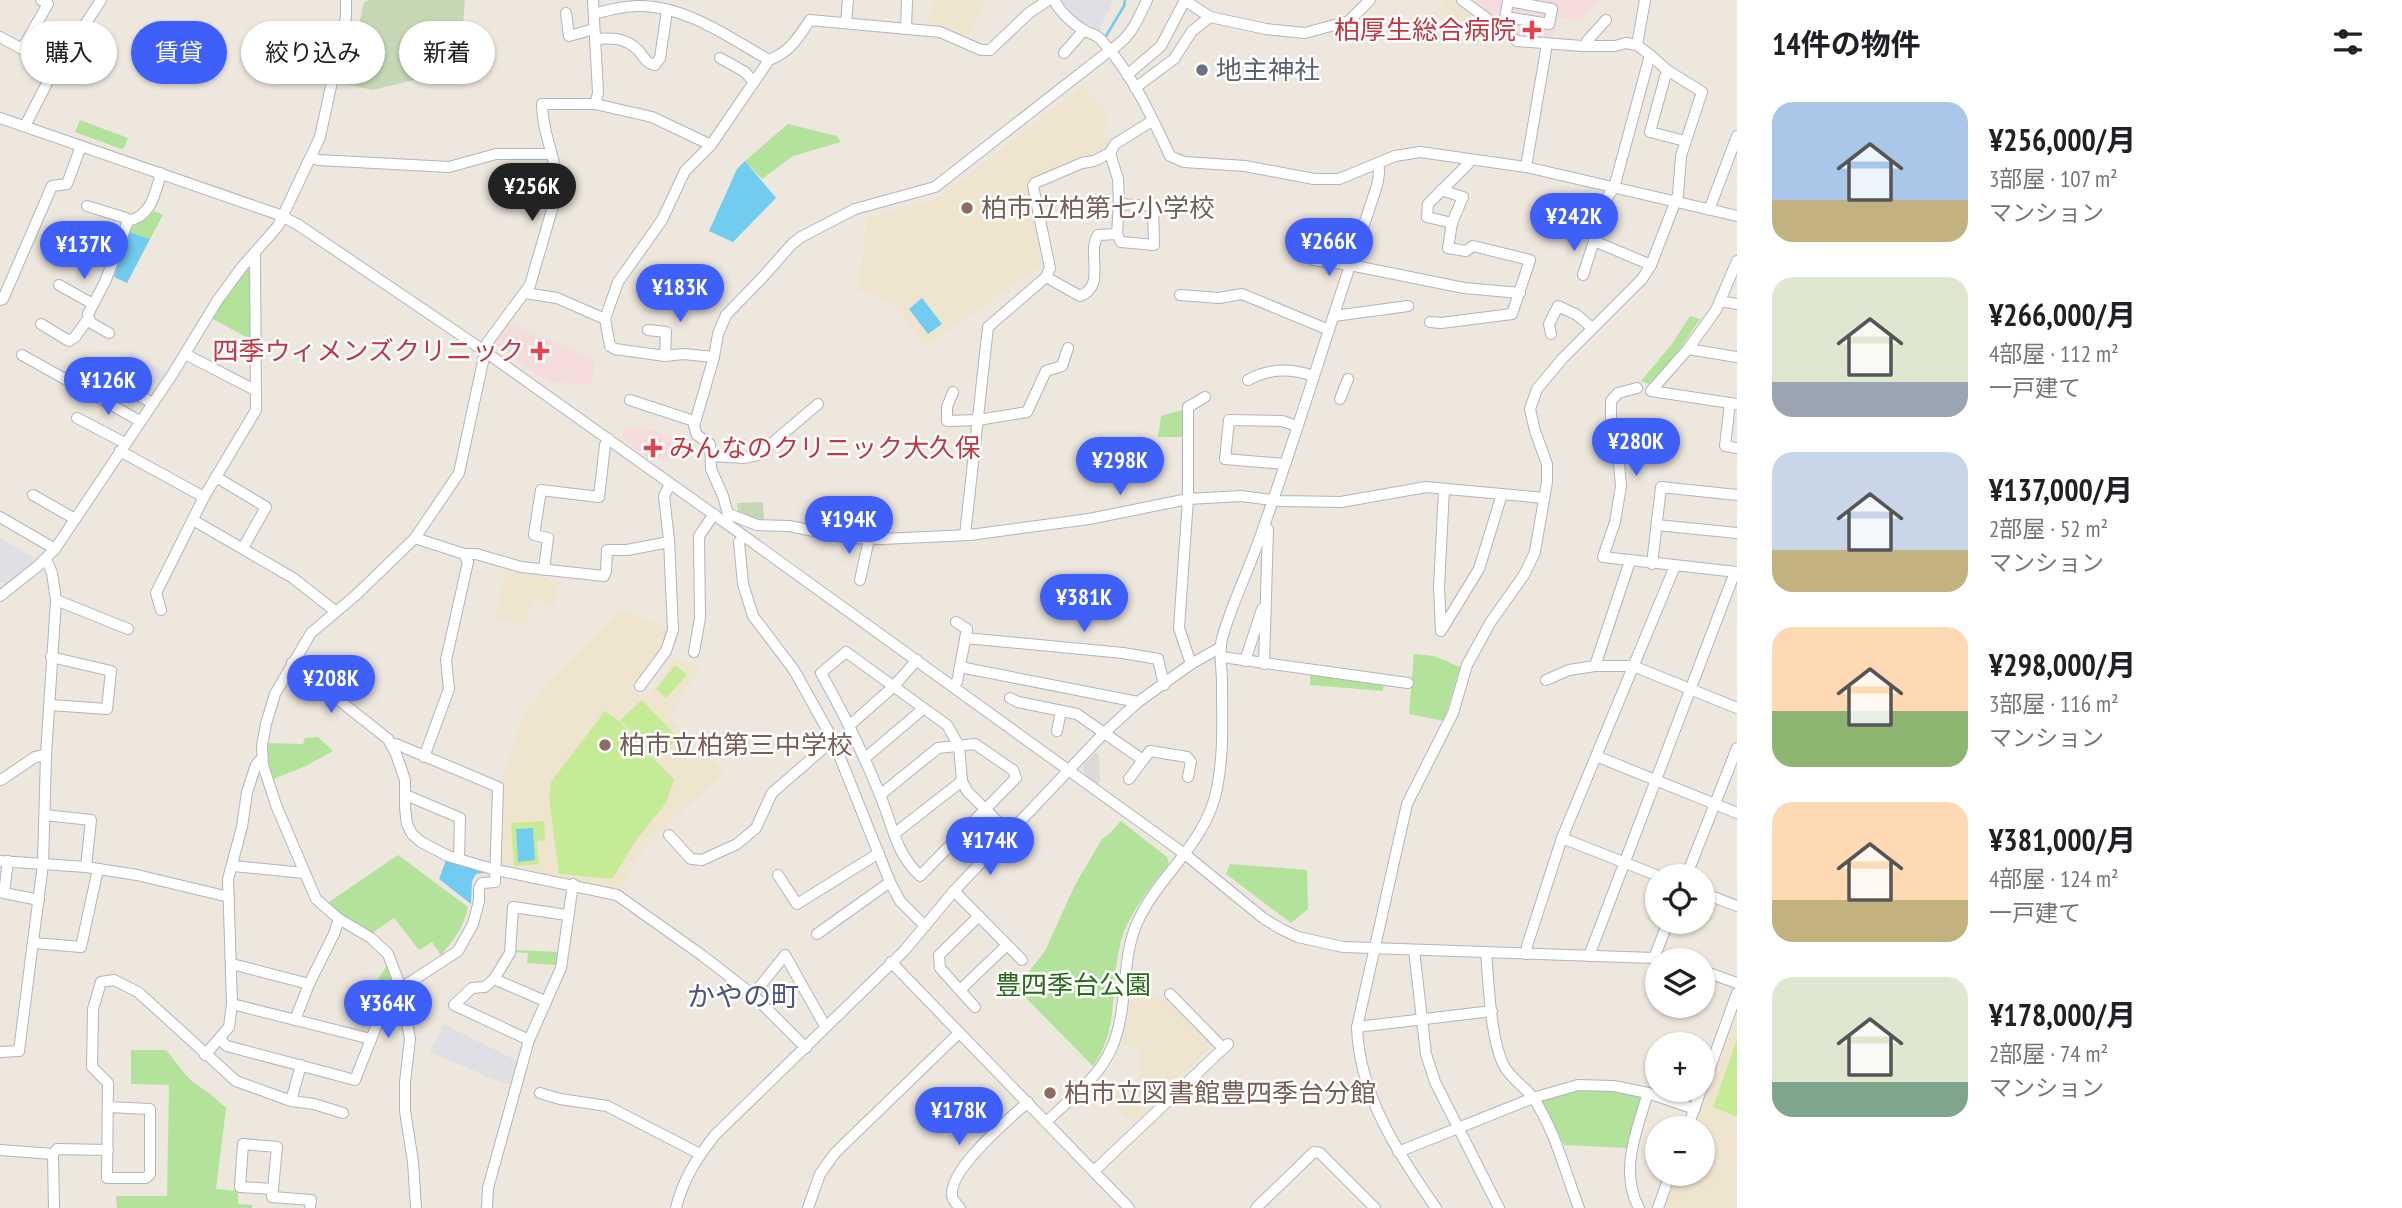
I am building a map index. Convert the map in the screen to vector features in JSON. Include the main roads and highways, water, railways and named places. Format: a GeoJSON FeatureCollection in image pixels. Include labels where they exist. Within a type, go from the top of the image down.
{"type":"FeatureCollection","features":[{"type":"Feature","properties":{"kind":"water"},"geometry":{"type":"Polygon","coordinates":[[[745,161],[776,198],[733,242],[709,231],[737,169],[745,161]]]}},
{"type":"Feature","properties":{"kind":"water"},"geometry":{"type":"Polygon","coordinates":[[[129,232],[150,239],[127,283],[114,277],[129,232]]]}},
{"type":"Feature","properties":{"kind":"water"},"geometry":{"type":"Polygon","coordinates":[[[922,298],[942,324],[928,334],[909,309],[922,298]]]}},
{"type":"Feature","properties":{"kind":"water"},"geometry":{"type":"Polygon","coordinates":[[[533,828],[535,860],[518,862],[516,829],[533,828]]]}},
{"type":"Feature","properties":{"kind":"water"},"geometry":{"type":"Polygon","coordinates":[[[446,860],[485,873],[476,874],[472,881],[471,904],[439,879],[446,860]]]}},
{"type":"Feature","properties":{"kind":"water"},"geometry":{"type":"Polygon","coordinates":[[[392,1002],[401,1004],[401,1019],[393,1031],[379,1027],[392,1002]]]}},
{"type":"Feature","properties":{"kind":"waterway"},"geometry":{"type":"LineString","coordinates":[[1106,36],[1125,0]]}},
{"type":"Feature","properties":{"kind":"place","name":"柏厚生総合病院"},"geometry":{"type":"Point","coordinates":[1532,30]}},
{"type":"Feature","properties":{"kind":"place","name":"地主神社"},"geometry":{"type":"Point","coordinates":[1202,70]}},
{"type":"Feature","properties":{"kind":"place","name":"柏市立柏第七小学校"},"geometry":{"type":"Point","coordinates":[967,208]}},
{"type":"Feature","properties":{"kind":"place","name":"四季ウィメンズクリニック"},"geometry":{"type":"Point","coordinates":[540,351]}},
{"type":"Feature","properties":{"kind":"place","name":"みんなのクリニック大久保"},"geometry":{"type":"Point","coordinates":[653,448]}},
{"type":"Feature","properties":{"kind":"place","name":"柏市立柏第三中学校"},"geometry":{"type":"Point","coordinates":[605,745]}},
{"type":"Feature","properties":{"kind":"place","name":"柏市立図書館豊四季台分館"},"geometry":{"type":"Point","coordinates":[1050,1093]}},
{"type":"Feature","properties":{"kind":"district","name":"かやの町"},"geometry":{"type":"Point","coordinates":[743,996]}},
{"type":"Feature","properties":{"kind":"park label","name":"豊四季台公園"},"geometry":{"type":"Point","coordinates":[1073,985]}}]}
